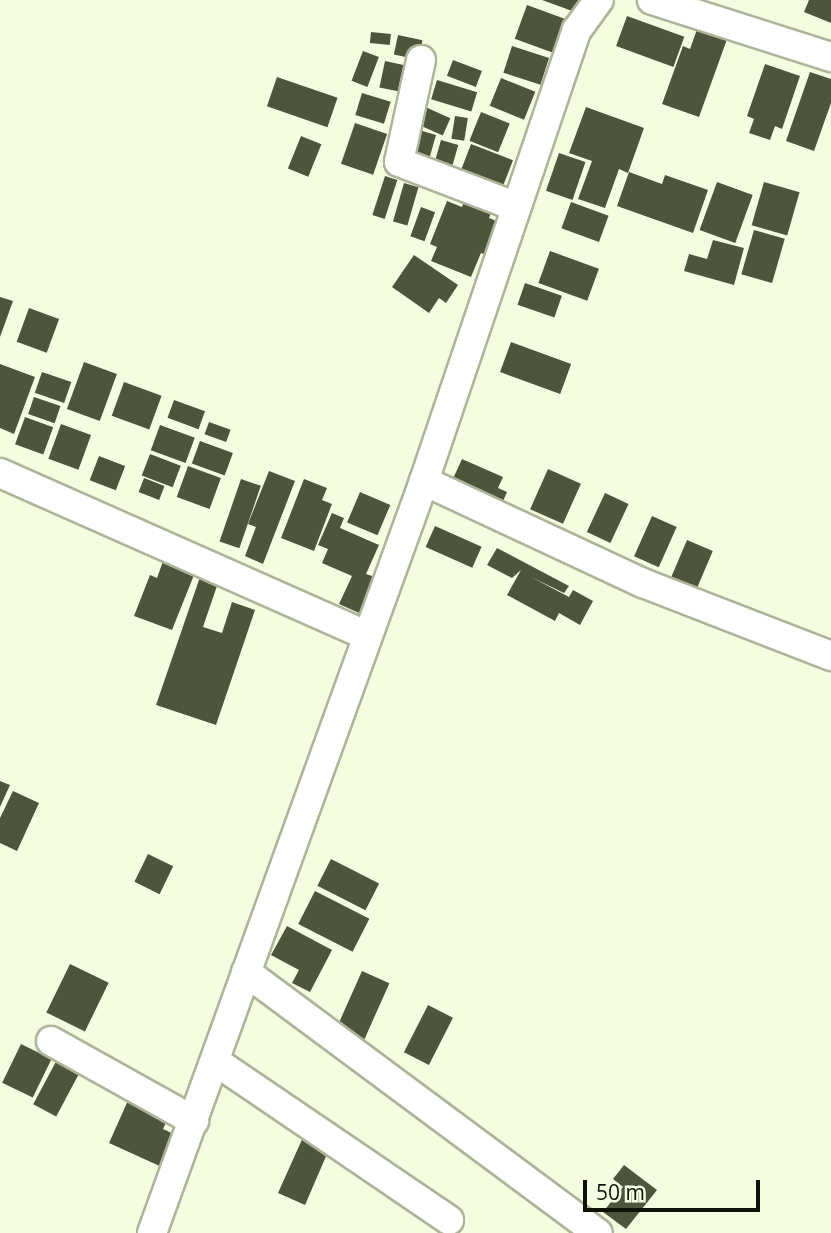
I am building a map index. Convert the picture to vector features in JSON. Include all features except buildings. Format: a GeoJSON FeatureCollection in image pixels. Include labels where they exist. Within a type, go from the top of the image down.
{"type":"FeatureCollection","features":[{"type":"Feature","properties":{"kind":"street"},"geometry":{"type":"LineString","coordinates":[[152,1233],[424,481],[578,30],[598,0]]}},
{"type":"Feature","properties":{"kind":"street"},"geometry":{"type":"LineString","coordinates":[[652,0],[831,57]]}},
{"type":"Feature","properties":{"kind":"street"},"geometry":{"type":"LineString","coordinates":[[421,60],[399,162],[517,206]]}},
{"type":"Feature","properties":{"kind":"street"},"geometry":{"type":"LineString","coordinates":[[0,472],[368,636]]}},
{"type":"Feature","properties":{"kind":"street"},"geometry":{"type":"LineString","coordinates":[[424,481],[643,583],[831,656]]}},
{"type":"Feature","properties":{"kind":"street"},"geometry":{"type":"LineString","coordinates":[[246,972],[598,1233]]}},
{"type":"Feature","properties":{"kind":"street"},"geometry":{"type":"LineString","coordinates":[[51,1041],[194,1121]]}},
{"type":"Feature","properties":{"kind":"street"},"geometry":{"type":"LineString","coordinates":[[215,1061],[449,1220]]}}]}
